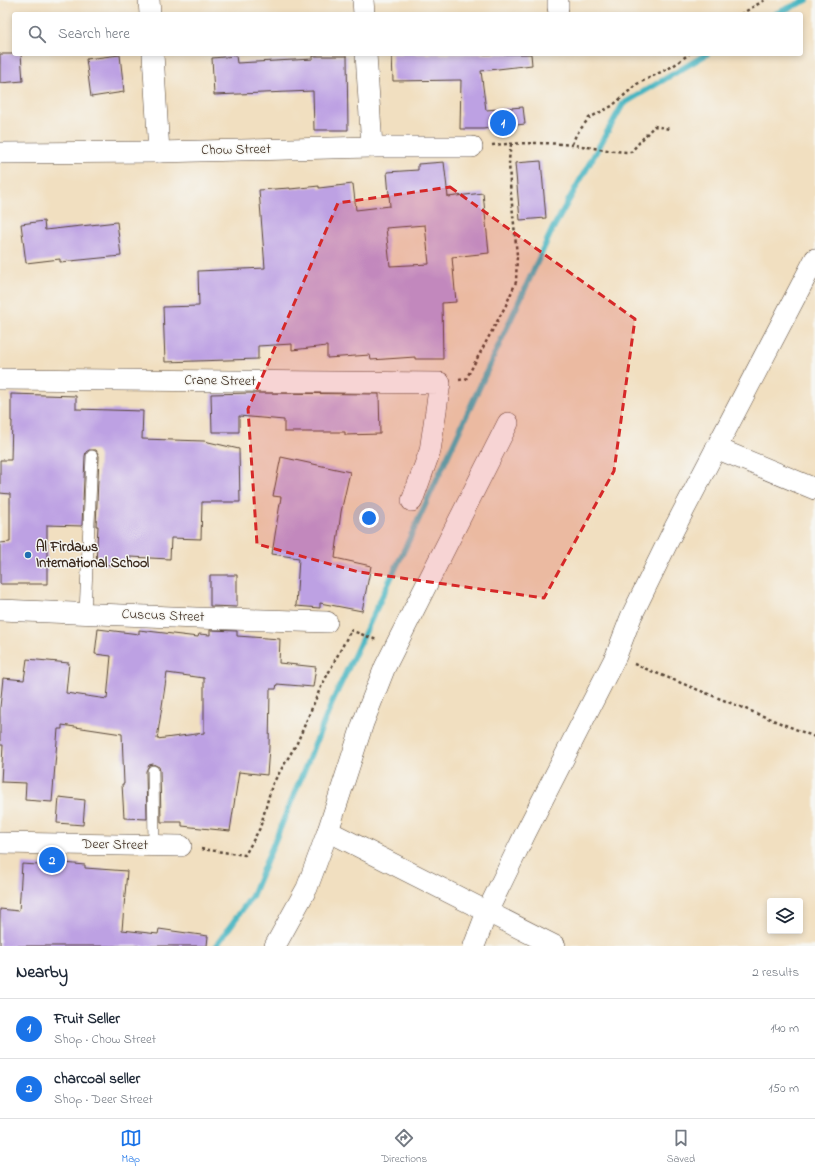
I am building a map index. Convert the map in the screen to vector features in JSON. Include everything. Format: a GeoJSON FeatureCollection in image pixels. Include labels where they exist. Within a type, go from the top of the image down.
{"type":"FeatureCollection","features":[{"type":"Feature","properties":{"kind":"street"},"geometry":{"type":"LineString","coordinates":[[149,0],[150,12]]}},
{"type":"Feature","properties":{"kind":"street"},"geometry":{"type":"LineString","coordinates":[[363,0],[364,12]]}},
{"type":"Feature","properties":{"kind":"street"},"geometry":{"type":"LineString","coordinates":[[153,56],[158,152]]}},
{"type":"Feature","properties":{"kind":"street"},"geometry":{"type":"LineString","coordinates":[[366,56],[372,147]]}},
{"type":"Feature","properties":{"kind":"street","name":"Chow Street"},"geometry":{"type":"LineString","coordinates":[[0,153],[158,152],[372,147],[472,147]]}},
{"type":"Feature","properties":{"kind":"street"},"geometry":{"type":"LineString","coordinates":[[474,946],[487,912],[616,656],[631,617],[674,528],[815,259]]}},
{"type":"Feature","properties":{"kind":"street","name":"Crane Street"},"geometry":{"type":"LineString","coordinates":[[0,379],[440,383]]}},
{"type":"Feature","properties":{"kind":"street"},"geometry":{"type":"LineString","coordinates":[[412,501],[430,451],[440,383]]}},
{"type":"Feature","properties":{"kind":"street"},"geometry":{"type":"LineString","coordinates":[[275,946],[306,888],[328,831],[363,723],[385,667],[508,424]]}},
{"type":"Feature","properties":{"kind":"street"},"geometry":{"type":"LineString","coordinates":[[716,448],[815,489]]}},
{"type":"Feature","properties":{"kind":"street","name":"Cuscus Street"},"geometry":{"type":"LineString","coordinates":[[0,610],[327,622]]}},
{"type":"Feature","properties":{"kind":"street"},"geometry":{"type":"LineString","coordinates":[[328,831],[555,946]]}},
{"type":"Feature","properties":{"kind":"street","name":"Deer Street"},"geometry":{"type":"LineString","coordinates":[[0,843],[181,846]]}},
{"type":"Feature","properties":{"kind":"lane"},"geometry":{"type":"LineString","coordinates":[[86,613],[92,456]]}},
{"type":"Feature","properties":{"kind":"lane"},"geometry":{"type":"LineString","coordinates":[[153,771],[154,846]]}},
{"type":"Feature","properties":{"kind":"path"},"geometry":{"type":"LineString","coordinates":[[744,12],[765,0]]}},
{"type":"Feature","properties":{"kind":"path"},"geometry":{"type":"LineString","coordinates":[[572,144],[576,135],[589,118],[612,106],[637,84],[673,66],[686,56]]}},
{"type":"Feature","properties":{"kind":"path"},"geometry":{"type":"LineString","coordinates":[[472,147],[539,143],[572,144],[620,152],[631,152],[654,126],[670,129]]}},
{"type":"Feature","properties":{"kind":"path"},"geometry":{"type":"LineString","coordinates":[[440,383],[466,379],[506,305],[516,282],[517,255],[509,160],[511,144]]}},
{"type":"Feature","properties":{"kind":"path"},"geometry":{"type":"LineString","coordinates":[[181,846],[245,855],[260,828],[272,785],[297,743],[320,690],[351,630],[376,640]]}},
{"type":"Feature","properties":{"kind":"path"},"geometry":{"type":"LineString","coordinates":[[616,656],[678,683],[815,737]]}},
{"type":"Feature","properties":{"kind":"highlighted area"},"geometry":{"type":"Polygon","coordinates":[[[450,187],[635,319],[614,471],[544,598],[359,572],[257,544],[248,409],[338,203],[450,187]]]}},
{"type":"Feature","properties":{"kind":"building"},"geometry":{"type":"Polygon","coordinates":[[[0,54],[21,56],[23,81],[0,83],[0,54]]]}},
{"type":"Feature","properties":{"kind":"building"},"geometry":{"type":"Polygon","coordinates":[[[120,56],[124,92],[91,97],[86,59],[120,56]]]}},
{"type":"Feature","properties":{"kind":"building"},"geometry":{"type":"Polygon","coordinates":[[[236,56],[237,63],[313,59],[313,56],[347,56],[348,130],[314,130],[313,91],[214,95],[212,58],[236,56]]]}},
{"type":"Feature","properties":{"kind":"building"},"geometry":{"type":"Polygon","coordinates":[[[392,56],[531,56],[532,65],[481,71],[486,110],[523,107],[525,124],[483,129],[460,129],[461,80],[393,81],[392,56]]]}},
{"type":"Feature","properties":{"kind":"building"},"geometry":{"type":"Polygon","coordinates":[[[541,161],[546,218],[520,220],[515,163],[541,161]]]}},
{"type":"Feature","properties":{"kind":"building"},"geometry":{"type":"Polygon","coordinates":[[[444,162],[448,197],[483,193],[489,253],[452,257],[456,302],[442,303],[443,359],[415,359],[415,357],[371,360],[370,355],[327,358],[327,346],[292,350],[292,344],[258,346],[258,359],[165,362],[163,307],[199,306],[198,271],[265,268],[259,190],[319,186],[319,188],[353,184],[356,210],[390,206],[387,172],[418,170],[418,164],[444,162]],[[425,225],[386,228],[390,266],[429,264],[425,225]]]}},
{"type":"Feature","properties":{"kind":"building"},"geometry":{"type":"Polygon","coordinates":[[[44,221],[45,230],[117,222],[121,256],[60,262],[60,259],[26,263],[21,224],[44,221]]]}},
{"type":"Feature","properties":{"kind":"building"},"geometry":{"type":"Polygon","coordinates":[[[11,394],[76,396],[76,409],[143,411],[142,439],[204,441],[239,449],[240,502],[202,502],[201,539],[171,538],[170,559],[130,557],[130,566],[96,564],[99,456],[96,450],[89,450],[86,452],[85,456],[82,526],[47,525],[47,584],[0,584],[0,543],[10,542],[10,494],[0,493],[0,460],[11,460],[11,394]]]}},
{"type":"Feature","properties":{"kind":"building"},"geometry":{"type":"Polygon","coordinates":[[[211,394],[379,394],[380,434],[345,435],[345,432],[284,432],[284,420],[239,416],[239,432],[212,432],[211,394]]]}},
{"type":"Feature","properties":{"kind":"building"},"geometry":{"type":"Polygon","coordinates":[[[281,457],[350,472],[341,512],[335,558],[371,566],[362,611],[320,603],[320,608],[296,606],[299,558],[272,554],[281,497],[273,496],[281,457]]]}},
{"type":"Feature","properties":{"kind":"building"},"geometry":{"type":"Polygon","coordinates":[[[210,575],[237,575],[237,607],[210,606],[210,575]]]}},
{"type":"Feature","properties":{"kind":"building"},"geometry":{"type":"Polygon","coordinates":[[[98,629],[139,634],[139,630],[198,637],[199,634],[210,635],[210,630],[237,631],[237,636],[280,639],[279,663],[316,667],[313,687],[277,684],[276,689],[270,689],[267,775],[239,772],[230,831],[182,826],[182,822],[161,822],[160,771],[159,767],[153,764],[149,765],[146,771],[147,819],[124,818],[122,734],[62,725],[62,729],[58,729],[52,802],[25,800],[26,783],[1,782],[3,745],[0,745],[0,707],[3,678],[24,680],[27,659],[69,663],[66,693],[107,699],[111,656],[95,654],[98,629]],[[167,673],[157,739],[204,733],[204,678],[167,673]]]}},
{"type":"Feature","properties":{"kind":"building"},"geometry":{"type":"Polygon","coordinates":[[[59,797],[85,800],[83,825],[57,823],[59,797]]]}},
{"type":"Feature","properties":{"kind":"building"},"geometry":{"type":"Polygon","coordinates":[[[54,862],[85,865],[85,868],[127,871],[122,930],[158,934],[159,929],[208,936],[207,946],[0,946],[0,909],[19,911],[22,864],[54,866],[54,862]]]}},
{"type":"Feature","properties":{"kind":"waterway"},"geometry":{"type":"LineString","coordinates":[[780,12],[807,0]]}},
{"type":"Feature","properties":{"kind":"waterway"},"geometry":{"type":"LineString","coordinates":[[216,946],[252,896],[334,698],[415,527],[552,230],[623,104],[704,56]]}},
{"type":"Feature","properties":{"kind":"place","name":"Fruit Seller"},"geometry":{"type":"Point","coordinates":[503,123]}},
{"type":"Feature","properties":{"kind":"place","name":"Al Firdaws International School"},"geometry":{"type":"Point","coordinates":[28,555]}},
{"type":"Feature","properties":{"kind":"place","name":"charcoal seller"},"geometry":{"type":"Point","coordinates":[52,860]}}]}
